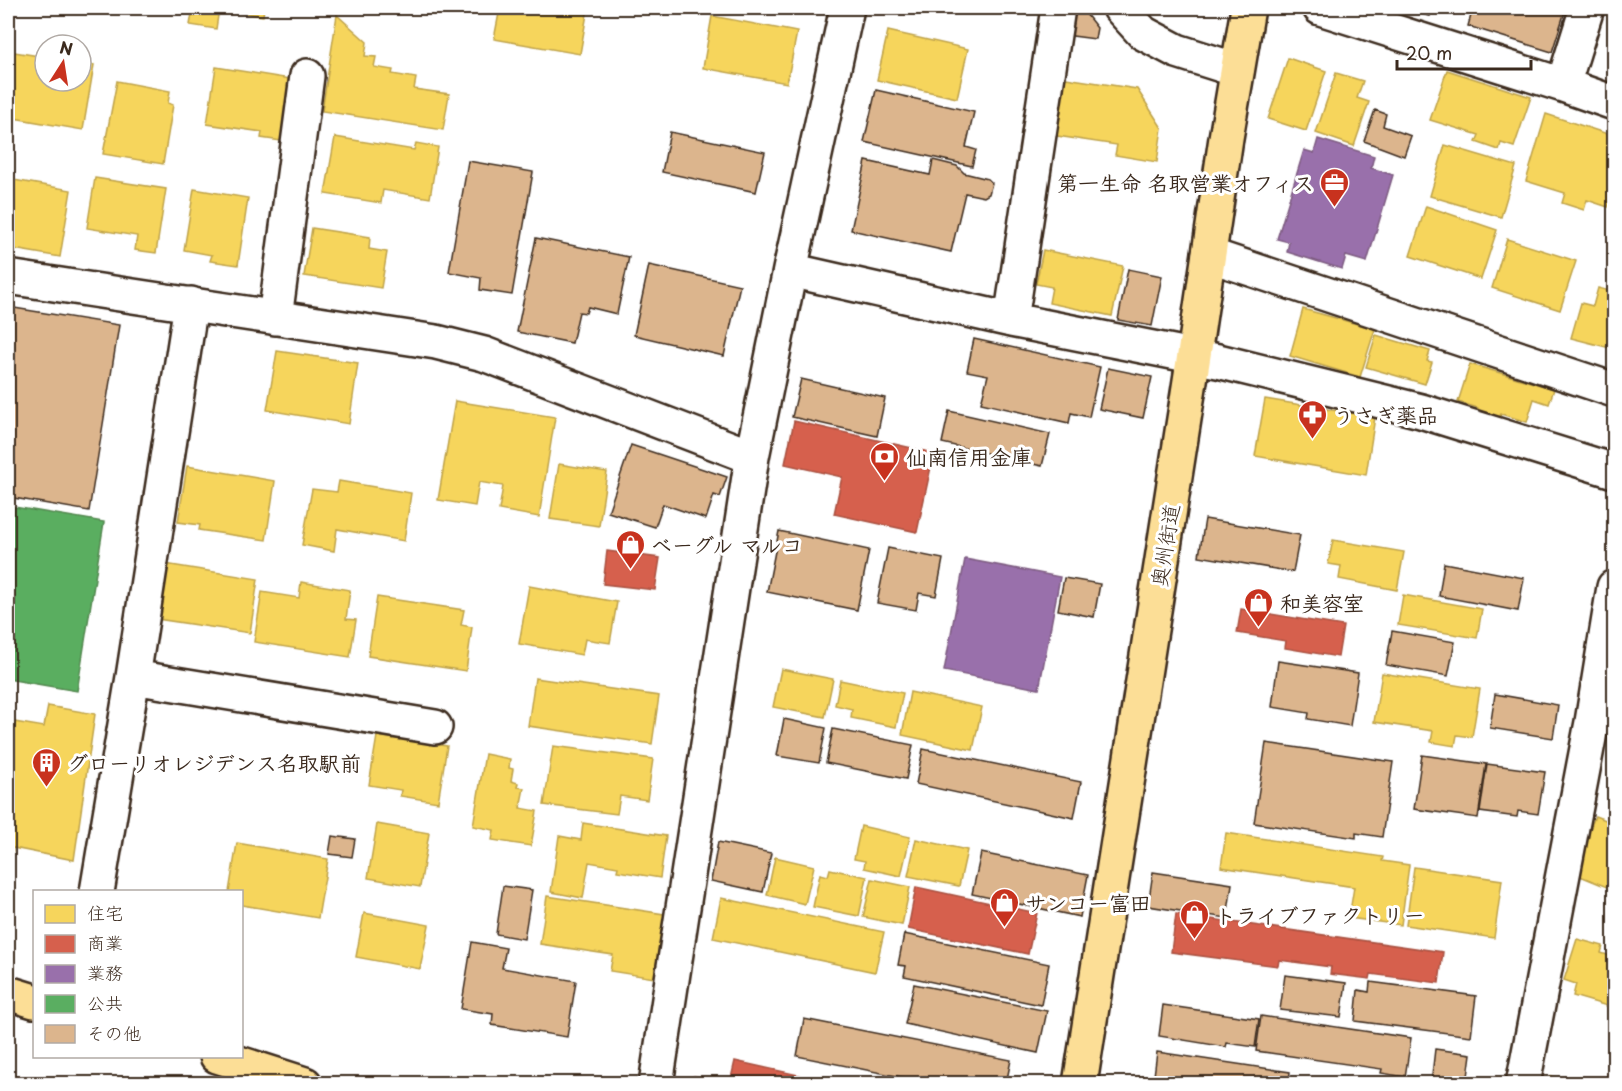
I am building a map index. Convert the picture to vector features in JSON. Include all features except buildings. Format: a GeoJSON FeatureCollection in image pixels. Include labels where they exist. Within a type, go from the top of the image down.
{"type":"FeatureCollection","features":[{"type":"Feature","properties":{"kind":"main road","name":"奥州街道"},"geometry":{"type":"LineString","coordinates":[[1080,1083],[1248,8]]}},
{"type":"Feature","properties":{"kind":"main road"},"geometry":{"type":"LineString","coordinates":[[8,993],[33,1001]]}},
{"type":"Feature","properties":{"kind":"main road"},"geometry":{"type":"LineString","coordinates":[[224,1058],[305,1083]]}},
{"type":"Feature","properties":{"kind":"street"},"geometry":{"type":"LineString","coordinates":[[656,1083],[752,457],[847,8]]}},
{"type":"Feature","properties":{"kind":"street"},"geometry":{"type":"LineString","coordinates":[[1011,320],[1058,8]]}},
{"type":"Feature","properties":{"kind":"street"},"geometry":{"type":"LineString","coordinates":[[1120,8],[1143,33],[1177,51],[1237,70]]}},
{"type":"Feature","properties":{"kind":"street"},"geometry":{"type":"LineString","coordinates":[[1320,8],[1614,103]]}},
{"type":"Feature","properties":{"kind":"street"},"geometry":{"type":"LineString","coordinates":[[1563,85],[1587,8]]}},
{"type":"Feature","properties":{"kind":"street"},"geometry":{"type":"LineString","coordinates":[[275,318],[307,76]]}},
{"type":"Feature","properties":{"kind":"street"},"geometry":{"type":"LineString","coordinates":[[1209,255],[1614,390]]}},
{"type":"Feature","properties":{"kind":"street"},"geometry":{"type":"LineString","coordinates":[[790,270],[1011,320],[1194,355],[1422,411],[1614,471]]}},
{"type":"Feature","properties":{"kind":"street"},"geometry":{"type":"LineString","coordinates":[[8,277],[436,342],[484,354],[752,457]]}},
{"type":"Feature","properties":{"kind":"street"},"geometry":{"type":"LineString","coordinates":[[97,890],[133,677],[190,304]]}},
{"type":"Feature","properties":{"kind":"street"},"geometry":{"type":"LineString","coordinates":[[1523,1083],[1603,726],[1614,586]]}},
{"type":"Feature","properties":{"kind":"street"},"geometry":{"type":"LineString","coordinates":[[133,677],[435,727]]}},
{"type":"Feature","properties":{"kind":"place","name":"第一生命 名取営業オフィス"},"geometry":{"type":"Point","coordinates":[1335,208]}},
{"type":"Feature","properties":{"kind":"place","name":"うさぎ薬品"},"geometry":{"type":"Point","coordinates":[1312,440]}},
{"type":"Feature","properties":{"kind":"place","name":"仙南信用金庫"},"geometry":{"type":"Point","coordinates":[885,482]}},
{"type":"Feature","properties":{"kind":"place","name":"ベーグル マルコ"},"geometry":{"type":"Point","coordinates":[630,570]}},
{"type":"Feature","properties":{"kind":"place","name":"和美容室"},"geometry":{"type":"Point","coordinates":[1259,628]}},
{"type":"Feature","properties":{"kind":"place","name":"グローリオレジデンス名取駅前"},"geometry":{"type":"Point","coordinates":[46,788]}},
{"type":"Feature","properties":{"kind":"place","name":"サンコー富田"},"geometry":{"type":"Point","coordinates":[1004,928]}},
{"type":"Feature","properties":{"kind":"place","name":"トライブファクトリー"},"geometry":{"type":"Point","coordinates":[1194,940]}}]}
